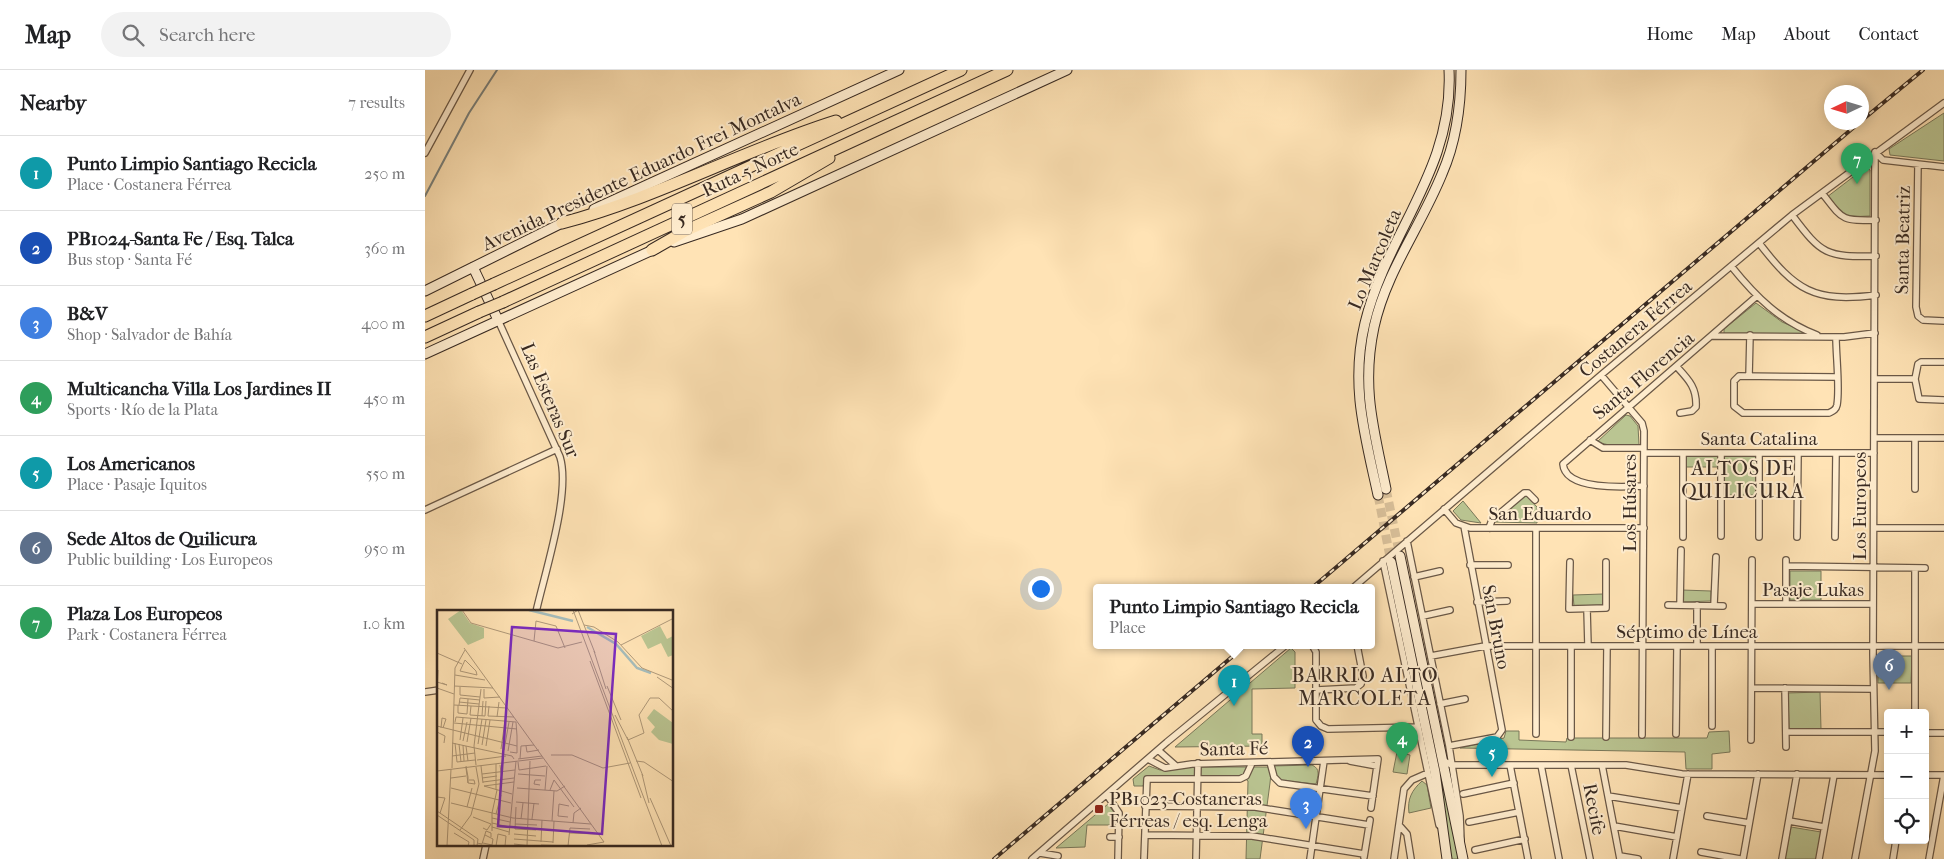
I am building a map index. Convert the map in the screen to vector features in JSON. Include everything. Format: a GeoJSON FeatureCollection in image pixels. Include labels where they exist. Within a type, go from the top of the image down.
{"type":"FeatureCollection","features":[{"type":"Feature","properties":{"kind":"highway","name":"Ruta 5 Norte"},"geometry":{"type":"LineString","coordinates":[[425,316],[961,70]]}},
{"type":"Feature","properties":{"kind":"highway","name":"Ruta 5 Norte"},"geometry":{"type":"LineString","coordinates":[[425,337],[1007,70]]}},
{"type":"Feature","properties":{"kind":"highway"},"geometry":{"type":"LineString","coordinates":[[562,223],[630,203],[780,140],[876,109]]}},
{"type":"Feature","properties":{"kind":"highway"},"geometry":{"type":"LineString","coordinates":[[652,250],[687,230],[771,192],[862,137]]}},
{"type":"Feature","properties":{"kind":"main road","name":"Avenida Presidente Eduardo Frei Montalva"},"geometry":{"type":"LineString","coordinates":[[425,291],[562,223],[899,70]]}},
{"type":"Feature","properties":{"kind":"main road"},"geometry":{"type":"LineString","coordinates":[[425,354],[652,250],[742,218],[1067,70]]}},
{"type":"Feature","properties":{"kind":"main road","name":"Lo Marcoleta"},"geometry":{"type":"LineString","coordinates":[[1378,495],[1360,412],[1359,355],[1364,325],[1373,295],[1436,160],[1443,135],[1449,96],[1449,70]]}},
{"type":"Feature","properties":{"kind":"main road","name":"Lo Marcoleta"},"geometry":{"type":"LineString","coordinates":[[1386,489],[1370,419],[1368,388],[1369,356],[1383,296],[1443,174],[1454,137],[1460,102],[1461,70]]}},
{"type":"Feature","properties":{"kind":"main road"},"geometry":{"type":"LineString","coordinates":[[1422,190],[1431,198]]}},
{"type":"Feature","properties":{"kind":"main road"},"geometry":{"type":"LineString","coordinates":[[1416,205],[1424,212]]}},
{"type":"Feature","properties":{"kind":"main road","name":"Las Esteras Sur"},"geometry":{"type":"LineString","coordinates":[[473,267],[498,320]]}},
{"type":"Feature","properties":{"kind":"main road"},"geometry":{"type":"LineString","coordinates":[[1401,556],[1463,859]]}},
{"type":"Feature","properties":{"kind":"main road"},"geometry":{"type":"LineString","coordinates":[[1387,561],[1435,772],[1447,859]]}},
{"type":"Feature","properties":{"kind":"main road"},"geometry":{"type":"LineString","coordinates":[[1445,847],[1459,844]]}},
{"type":"Feature","properties":{"kind":"street"},"geometry":{"type":"LineString","coordinates":[[425,153],[470,70]]}},
{"type":"Feature","properties":{"kind":"street","name":"Costanera Férrea"},"geometry":{"type":"LineString","coordinates":[[1358,584],[1387,561],[1444,508],[1792,215],[1944,103]]}},
{"type":"Feature","properties":{"kind":"street"},"geometry":{"type":"LineString","coordinates":[[1875,152],[1882,159],[1944,167]]}},
{"type":"Feature","properties":{"kind":"street","name":"Los Europeos"},"geometry":{"type":"LineString","coordinates":[[1855,859],[1875,750],[1873,732],[1873,604],[1875,152]]}},
{"type":"Feature","properties":{"kind":"street","name":"Santa Beatriz"},"geometry":{"type":"LineString","coordinates":[[1918,164],[1915,307],[1918,316],[1923,320],[1944,321]]}},
{"type":"Feature","properties":{"kind":"street"},"geometry":{"type":"LineString","coordinates":[[1822,193],[1841,218],[1876,220]]}},
{"type":"Feature","properties":{"kind":"street"},"geometry":{"type":"LineString","coordinates":[[1792,215],[1810,239],[1826,252],[1843,256],[1876,256]]}},
{"type":"Feature","properties":{"kind":"street"},"geometry":{"type":"LineString","coordinates":[[1759,243],[1787,277],[1804,289],[1822,294],[1875,295]]}},
{"type":"Feature","properties":{"kind":"street"},"geometry":{"type":"LineString","coordinates":[[1731,266],[1757,296],[1791,324],[1821,337]]}},
{"type":"Feature","properties":{"kind":"street"},"geometry":{"type":"LineString","coordinates":[[1712,336],[1757,296]]}},
{"type":"Feature","properties":{"kind":"street","name":"Las Esteras Sur"},"geometry":{"type":"LineString","coordinates":[[498,320],[557,449],[563,469],[563,490],[536,610]]}},
{"type":"Feature","properties":{"kind":"street","name":"Santa Florencia"},"geometry":{"type":"LineString","coordinates":[[1644,486],[1591,485],[1575,478],[1563,466],[1590,440],[1712,336],[1836,337],[1875,333]]}},
{"type":"Feature","properties":{"kind":"street"},"geometry":{"type":"LineString","coordinates":[[1749,376],[1750,335]]}},
{"type":"Feature","properties":{"kind":"street"},"geometry":{"type":"LineString","coordinates":[[1836,337],[1837,377],[1837,405],[1835,411],[1829,413],[1743,413],[1734,406],[1734,381],[1739,376],[1837,377]]}},
{"type":"Feature","properties":{"kind":"street"},"geometry":{"type":"LineString","coordinates":[[1944,362],[1921,362],[1918,364],[1915,379],[1919,399],[1944,400]]}},
{"type":"Feature","properties":{"kind":"street"},"geometry":{"type":"LineString","coordinates":[[1677,367],[1695,388],[1696,399],[1696,407],[1692,411],[1679,412]]}},
{"type":"Feature","properties":{"kind":"street","name":"Los Húsares"},"geometry":{"type":"LineString","coordinates":[[1601,375],[1643,425],[1642,735]]}},
{"type":"Feature","properties":{"kind":"street"},"geometry":{"type":"LineString","coordinates":[[1875,379],[1915,379]]}},
{"type":"Feature","properties":{"kind":"street"},"geometry":{"type":"LineString","coordinates":[[1875,438],[1944,438]]}},
{"type":"Feature","properties":{"kind":"street"},"geometry":{"type":"LineString","coordinates":[[1915,438],[1915,489]]}},
{"type":"Feature","properties":{"kind":"street","name":"Santa Catalina"},"geometry":{"type":"LineString","coordinates":[[1590,440],[1603,448],[1683,453],[1874,453]]}},
{"type":"Feature","properties":{"kind":"street"},"geometry":{"type":"LineString","coordinates":[[425,510],[557,449]]}},
{"type":"Feature","properties":{"kind":"street"},"geometry":{"type":"LineString","coordinates":[[1683,453],[1683,537]]}},
{"type":"Feature","properties":{"kind":"street"},"geometry":{"type":"LineString","coordinates":[[1721,453],[1721,536]]}},
{"type":"Feature","properties":{"kind":"street"},"geometry":{"type":"LineString","coordinates":[[1759,453],[1759,537]]}},
{"type":"Feature","properties":{"kind":"street"},"geometry":{"type":"LineString","coordinates":[[1797,537],[1798,453]]}},
{"type":"Feature","properties":{"kind":"street"},"geometry":{"type":"LineString","coordinates":[[1835,537],[1836,453]]}},
{"type":"Feature","properties":{"kind":"street"},"geometry":{"type":"LineString","coordinates":[[1489,528],[1493,520],[1525,493],[1528,492],[1535,500]]}},
{"type":"Feature","properties":{"kind":"street","name":"San Eduardo"},"geometry":{"type":"LineString","coordinates":[[1444,508],[1453,520],[1463,526],[1489,528],[1644,528]]}},
{"type":"Feature","properties":{"kind":"street","name":"San Bruno"},"geometry":{"type":"LineString","coordinates":[[1449,746],[1495,737],[1501,734],[1502,728],[1463,526]]}},
{"type":"Feature","properties":{"kind":"street"},"geometry":{"type":"LineString","coordinates":[[1536,528],[1536,734]]}},
{"type":"Feature","properties":{"kind":"street"},"geometry":{"type":"LineString","coordinates":[[1874,528],[1944,528]]}},
{"type":"Feature","properties":{"kind":"street"},"geometry":{"type":"LineString","coordinates":[[1407,541],[1449,746],[1462,834],[1459,844]]}},
{"type":"Feature","properties":{"kind":"street"},"geometry":{"type":"LineString","coordinates":[[1680,605],[1681,550]]}},
{"type":"Feature","properties":{"kind":"street"},"geometry":{"type":"LineString","coordinates":[[1714,605],[1716,557]]}},
{"type":"Feature","properties":{"kind":"street"},"geometry":{"type":"LineString","coordinates":[[1751,740],[1752,560]]}},
{"type":"Feature","properties":{"kind":"street"},"geometry":{"type":"LineString","coordinates":[[1387,561],[1418,727],[1437,817],[1444,835]]}},
{"type":"Feature","properties":{"kind":"street"},"geometry":{"type":"LineString","coordinates":[[1569,562],[1569,609],[1587,609],[1606,608],[1606,562]]}},
{"type":"Feature","properties":{"kind":"street"},"geometry":{"type":"LineString","coordinates":[[1786,604],[1786,563],[1925,568]]}},
{"type":"Feature","properties":{"kind":"street"},"geometry":{"type":"LineString","coordinates":[[1470,565],[1508,565]]}},
{"type":"Feature","properties":{"kind":"street"},"geometry":{"type":"LineString","coordinates":[[1915,568],[1915,709]]}},
{"type":"Feature","properties":{"kind":"street"},"geometry":{"type":"LineString","coordinates":[[1414,576],[1440,571]]}},
{"type":"Feature","properties":{"kind":"street"},"geometry":{"type":"LineString","coordinates":[[1477,602],[1507,601]]}},
{"type":"Feature","properties":{"kind":"street","name":"Pasaje Lukas"},"geometry":{"type":"LineString","coordinates":[[1752,604],[1873,604]]}},
{"type":"Feature","properties":{"kind":"street"},"geometry":{"type":"LineString","coordinates":[[1697,605],[1697,646]]}},
{"type":"Feature","properties":{"kind":"street"},"geometry":{"type":"LineString","coordinates":[[1668,606],[1723,606]]}},
{"type":"Feature","properties":{"kind":"street"},"geometry":{"type":"LineString","coordinates":[[1587,609],[1587,646]]}},
{"type":"Feature","properties":{"kind":"street"},"geometry":{"type":"LineString","coordinates":[[1423,616],[1449,610]]}},
{"type":"Feature","properties":{"kind":"street","name":"Séptimo de Línea"},"geometry":{"type":"LineString","coordinates":[[1431,656],[1485,646],[1944,646]]}},
{"type":"Feature","properties":{"kind":"street"},"geometry":{"type":"LineString","coordinates":[[1571,646],[1571,737]]}},
{"type":"Feature","properties":{"kind":"street"},"geometry":{"type":"LineString","coordinates":[[1606,737],[1607,646]]}},
{"type":"Feature","properties":{"kind":"street"},"geometry":{"type":"LineString","coordinates":[[1676,734],[1677,646]]}},
{"type":"Feature","properties":{"kind":"street"},"geometry":{"type":"LineString","coordinates":[[1712,646],[1712,726]]}},
{"type":"Feature","properties":{"kind":"street"},"geometry":{"type":"LineString","coordinates":[[1040,856],[1158,750],[1281,649]]}},
{"type":"Feature","properties":{"kind":"street"},"geometry":{"type":"LineString","coordinates":[[1314,649],[1316,652],[1317,690],[1316,720],[1325,728],[1418,727]]}},
{"type":"Feature","properties":{"kind":"street"},"geometry":{"type":"LineString","coordinates":[[1317,690],[1356,688],[1361,684],[1363,676],[1358,649]]}},
{"type":"Feature","properties":{"kind":"street"},"geometry":{"type":"LineString","coordinates":[[1751,688],[1873,689]]}},
{"type":"Feature","properties":{"kind":"street"},"geometry":{"type":"LineString","coordinates":[[1785,688],[1786,747]]}},
{"type":"Feature","properties":{"kind":"street"},"geometry":{"type":"LineString","coordinates":[[1440,704],[1465,699]]}},
{"type":"Feature","properties":{"kind":"street"},"geometry":{"type":"LineString","coordinates":[[1786,732],[1884,732]]}},
{"type":"Feature","properties":{"kind":"street"},"geometry":{"type":"LineString","coordinates":[[1929,733],[1944,733]]}},
{"type":"Feature","properties":{"kind":"street","name":"Santa Fé"},"geometry":{"type":"LineString","coordinates":[[1158,750],[1175,765]]}},
{"type":"Feature","properties":{"kind":"street","name":"Santa Fé"},"geometry":{"type":"LineString","coordinates":[[1149,759],[1162,768],[1198,763],[1324,761],[1378,763],[1373,796]]}},
{"type":"Feature","properties":{"kind":"street"},"geometry":{"type":"LineString","coordinates":[[1443,760],[1451,765],[1641,766],[1687,774],[1884,775]]}},
{"type":"Feature","properties":{"kind":"street"},"geometry":{"type":"LineString","coordinates":[[1310,859],[1324,761]]}},
{"type":"Feature","properties":{"kind":"street"},"geometry":{"type":"LineString","coordinates":[[1270,762],[1274,777],[1280,782],[1373,796],[1371,808]]}},
{"type":"Feature","properties":{"kind":"street"},"geometry":{"type":"LineString","coordinates":[[1196,859],[1198,763]]}},
{"type":"Feature","properties":{"kind":"street"},"geometry":{"type":"LineString","coordinates":[[1144,859],[1147,779],[1243,778],[1252,763]]}},
{"type":"Feature","properties":{"kind":"street"},"geometry":{"type":"LineString","coordinates":[[1510,765],[1528,859]]}},
{"type":"Feature","properties":{"kind":"street"},"geometry":{"type":"LineString","coordinates":[[1541,765],[1559,859]]}},
{"type":"Feature","properties":{"kind":"street","name":"Recife"},"geometry":{"type":"LineString","coordinates":[[1571,765],[1590,859]]}},
{"type":"Feature","properties":{"kind":"street"},"geometry":{"type":"LineString","coordinates":[[1602,765],[1620,857],[1638,859]]}},
{"type":"Feature","properties":{"kind":"street"},"geometry":{"type":"LineString","coordinates":[[1394,859],[1406,787],[1414,778],[1428,773]]}},
{"type":"Feature","properties":{"kind":"street"},"geometry":{"type":"LineString","coordinates":[[1673,859],[1687,774]]}},
{"type":"Feature","properties":{"kind":"street"},"geometry":{"type":"LineString","coordinates":[[1701,852],[1742,859],[1758,774]]}},
{"type":"Feature","properties":{"kind":"street"},"geometry":{"type":"LineString","coordinates":[[1782,859],[1797,774]]}},
{"type":"Feature","properties":{"kind":"street"},"geometry":{"type":"LineString","coordinates":[[1819,859],[1834,774]]}},
{"type":"Feature","properties":{"kind":"street"},"geometry":{"type":"LineString","coordinates":[[1929,775],[1944,776],[1929,859]]}},
{"type":"Feature","properties":{"kind":"street"},"geometry":{"type":"LineString","coordinates":[[1463,794],[1514,783]]}},
{"type":"Feature","properties":{"kind":"street"},"geometry":{"type":"LineString","coordinates":[[1107,795],[1118,810],[1119,837],[1118,859],[1109,859]]}},
{"type":"Feature","properties":{"kind":"street"},"geometry":{"type":"LineString","coordinates":[[1608,796],[1682,808]]}},
{"type":"Feature","properties":{"kind":"street"},"geometry":{"type":"LineString","coordinates":[[1145,806],[1251,806],[1369,823],[1364,855],[1252,836],[1145,835]]}},
{"type":"Feature","properties":{"kind":"street"},"geometry":{"type":"LineString","coordinates":[[1469,822],[1519,812]]}},
{"type":"Feature","properties":{"kind":"street"},"geometry":{"type":"LineString","coordinates":[[1707,816],[1749,823]]}},
{"type":"Feature","properties":{"kind":"street"},"geometry":{"type":"LineString","coordinates":[[1789,821],[1824,827]]}},
{"type":"Feature","properties":{"kind":"street"},"geometry":{"type":"LineString","coordinates":[[1399,825],[1407,834],[1411,859]]}},
{"type":"Feature","properties":{"kind":"street"},"geometry":{"type":"LineString","coordinates":[[1614,826],[1677,837]]}},
{"type":"Feature","properties":{"kind":"street"},"geometry":{"type":"LineString","coordinates":[[1110,837],[1119,837]]}},
{"type":"Feature","properties":{"kind":"street"},"geometry":{"type":"LineString","coordinates":[[1475,850],[1525,840]]}},
{"type":"Feature","properties":{"kind":"street"},"geometry":{"type":"LineString","coordinates":[[1893,859],[1895,844]]}},
{"type":"Feature","properties":{"kind":"street"},"geometry":{"type":"LineString","coordinates":[[483,859],[486,846]]}},
{"type":"Feature","properties":{"kind":"street"},"geometry":{"type":"LineString","coordinates":[[1032,859],[1040,856],[1058,856]]}},
{"type":"Feature","properties":{"kind":"green space"},"geometry":{"type":"Polygon","coordinates":[[[1944,113],[1944,161],[1890,155],[1889,149],[1944,113]]]}},
{"type":"Feature","properties":{"kind":"green space"},"geometry":{"type":"Polygon","coordinates":[[[1866,167],[1870,170],[1870,216],[1845,217],[1827,197],[1866,167]]]}},
{"type":"Feature","properties":{"kind":"green space"},"geometry":{"type":"Polygon","coordinates":[[[1756,303],[1782,322],[1812,335],[1724,335],[1724,329],[1756,303]]]}},
{"type":"Feature","properties":{"kind":"green space"},"geometry":{"type":"Polygon","coordinates":[[[1626,415],[1630,416],[1638,426],[1639,445],[1609,445],[1597,442],[1626,415]]]}},
{"type":"Feature","properties":{"kind":"green space"},"geometry":{"type":"Polygon","coordinates":[[[1686,456],[1756,456],[1756,495],[1723,495],[1723,467],[1685,467],[1686,456]]]}},
{"type":"Feature","properties":{"kind":"green space"},"geometry":{"type":"Polygon","coordinates":[[[1526,495],[1537,507],[1537,523],[1495,522],[1526,495]]]}},
{"type":"Feature","properties":{"kind":"green space"},"geometry":{"type":"Polygon","coordinates":[[[1463,501],[1481,523],[1461,520],[1453,511],[1463,501]]]}},
{"type":"Feature","properties":{"kind":"green space"},"geometry":{"type":"Polygon","coordinates":[[[1790,571],[1821,571],[1821,600],[1790,600],[1790,571]]]}},
{"type":"Feature","properties":{"kind":"green space"},"geometry":{"type":"Polygon","coordinates":[[[1682,590],[1711,591],[1711,601],[1682,602],[1682,590]]]}},
{"type":"Feature","properties":{"kind":"green space"},"geometry":{"type":"Polygon","coordinates":[[[1603,594],[1603,605],[1574,606],[1573,595],[1603,594]]]}},
{"type":"Feature","properties":{"kind":"green space"},"geometry":{"type":"Polygon","coordinates":[[[1290,649],[1295,652],[1295,688],[1252,689],[1252,734],[1262,734],[1262,746],[1175,747],[1290,649]]]}},
{"type":"Feature","properties":{"kind":"green space"},"geometry":{"type":"Polygon","coordinates":[[[1878,656],[1912,656],[1911,683],[1878,683],[1878,656]]]}},
{"type":"Feature","properties":{"kind":"green space"},"geometry":{"type":"Polygon","coordinates":[[[1820,692],[1821,729],[1789,729],[1788,693],[1820,692]]]}},
{"type":"Feature","properties":{"kind":"green space"},"geometry":{"type":"Polygon","coordinates":[[[1506,731],[1519,731],[1519,740],[1566,742],[1567,738],[1707,738],[1709,732],[1729,731],[1730,752],[1712,754],[1712,769],[1686,769],[1685,752],[1460,748],[1504,738],[1506,731]]]}},
{"type":"Feature","properties":{"kind":"green space"},"geometry":{"type":"Polygon","coordinates":[[[1397,752],[1410,755],[1407,774],[1393,772],[1397,752]]]}},
{"type":"Feature","properties":{"kind":"green space"},"geometry":{"type":"Polygon","coordinates":[[[1312,765],[1318,771],[1316,784],[1277,780],[1273,766],[1312,765]]]}},
{"type":"Feature","properties":{"kind":"green space"},"geometry":{"type":"Polygon","coordinates":[[[1149,766],[1160,770],[1191,767],[1268,767],[1271,773],[1260,859],[1246,859],[1248,781],[1242,776],[1146,777],[1143,786],[1134,786],[1133,779],[1149,766]]]}},
{"type":"Feature","properties":{"kind":"green space"},"geometry":{"type":"Polygon","coordinates":[[[1444,776],[1461,859],[1451,859],[1436,779],[1444,776]]]}},
{"type":"Feature","properties":{"kind":"green space"},"geometry":{"type":"Polygon","coordinates":[[[1422,781],[1427,785],[1431,808],[1409,813],[1411,795],[1422,781]]]}},
{"type":"Feature","properties":{"kind":"green space"},"geometry":{"type":"Polygon","coordinates":[[[1108,804],[1115,814],[1115,825],[1087,825],[1085,847],[1056,848],[1108,804]]]}},
{"type":"Feature","properties":{"kind":"green space"},"geometry":{"type":"Polygon","coordinates":[[[1791,827],[1821,832],[1816,859],[1785,859],[1791,827]]]}},
{"type":"Feature","properties":{"kind":"waterway"},"geometry":{"type":"LineString","coordinates":[[425,196],[469,113],[497,70]]}},
{"type":"Feature","properties":{"kind":"tunnel"},"geometry":{"type":"LineString","coordinates":[[1386,489],[1400,556]]}},
{"type":"Feature","properties":{"kind":"tunnel"},"geometry":{"type":"LineString","coordinates":[[1378,495],[1391,562]]}},
{"type":"Feature","properties":{"kind":"railway"},"geometry":{"type":"LineString","coordinates":[[1869,114],[1923,70]]}},
{"type":"Feature","properties":{"kind":"railway"},"geometry":{"type":"LineString","coordinates":[[1317,584],[1851,130]]}},
{"type":"Feature","properties":{"kind":"railway"},"geometry":{"type":"LineString","coordinates":[[994,859],[1241,649]]}},
{"type":"Feature","properties":{"kind":"place","name":"Plaza Los Europeos"},"geometry":{"type":"Point","coordinates":[1857,184]}},
{"type":"Feature","properties":{"kind":"place","name":"Sede Altos de Quilicura"},"geometry":{"type":"Point","coordinates":[1889,690]}},
{"type":"Feature","properties":{"kind":"place","name":"Punto Limpio Santiago Recicla"},"geometry":{"type":"Point","coordinates":[1234,706]}},
{"type":"Feature","properties":{"kind":"place","name":"Multicancha Villa Los Jardines II"},"geometry":{"type":"Point","coordinates":[1402,763]}},
{"type":"Feature","properties":{"kind":"place","name":"PB1024-Santa Fe / Esq. Talca"},"geometry":{"type":"Point","coordinates":[1308,767]}},
{"type":"Feature","properties":{"kind":"place","name":"Los Americanos"},"geometry":{"type":"Point","coordinates":[1492,777]}},
{"type":"Feature","properties":{"kind":"place","name":"PB1023-Costaneras Férreas / esq. Lenga"},"geometry":{"type":"Point","coordinates":[1099,809]}},
{"type":"Feature","properties":{"kind":"place","name":"B&V"},"geometry":{"type":"Point","coordinates":[1306,829]}},
{"type":"Feature","properties":{"kind":"district","name":"ALTOS DE QUILICURA"},"geometry":{"type":"Point","coordinates":[1743,480]}},
{"type":"Feature","properties":{"kind":"district","name":"BARRIO ALTO MARCOLETA"},"geometry":{"type":"Point","coordinates":[1365,686]}}]}
